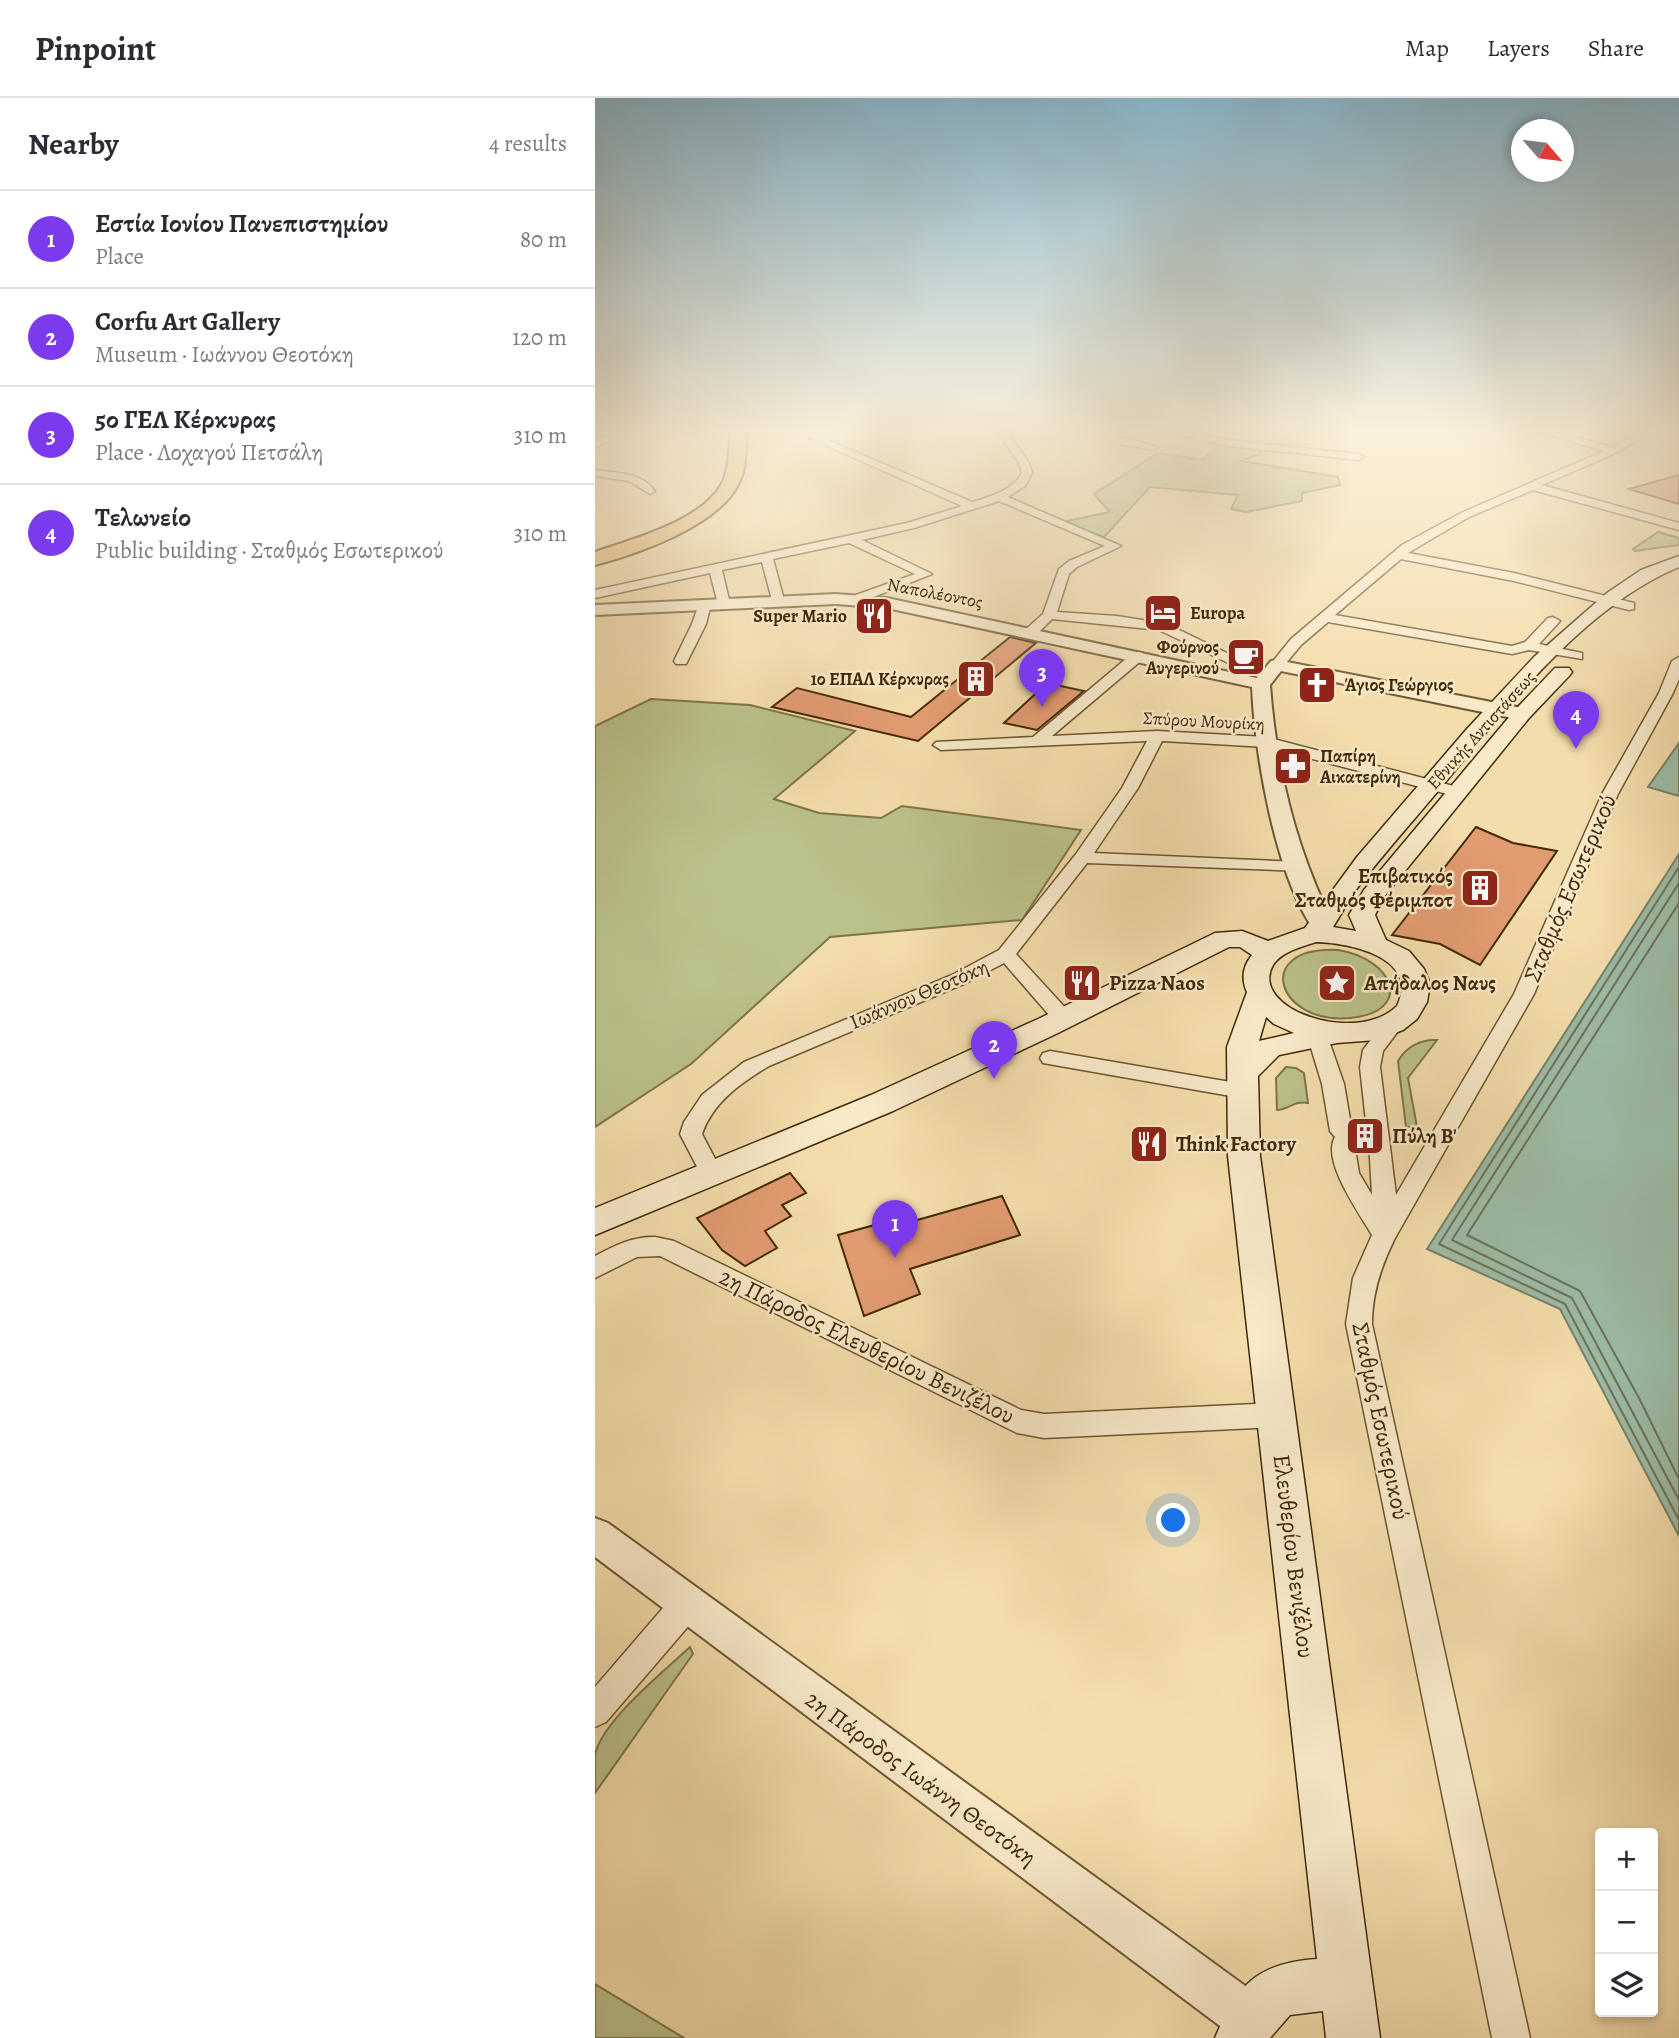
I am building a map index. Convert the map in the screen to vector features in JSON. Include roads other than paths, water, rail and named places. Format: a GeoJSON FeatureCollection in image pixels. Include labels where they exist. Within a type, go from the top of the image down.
{"type":"FeatureCollection","features":[{"type":"Feature","properties":{"kind":"main road"},"geometry":{"type":"LineString","coordinates":[[595,559],[683,523]]}},
{"type":"Feature","properties":{"kind":"main road","name":"Εθνικής Αντιστάσεως"},"geometry":{"type":"LineString","coordinates":[[1375,944],[1362,915],[1366,905],[1522,715],[1577,656],[1643,575],[1679,561]]}},
{"type":"Feature","properties":{"kind":"main road","name":"Εθνικής Αντιστάσεως"},"geometry":{"type":"LineString","coordinates":[[1318,929],[1345,888],[1431,785],[1497,709],[1554,651],[1618,603],[1679,572]]}},
{"type":"Feature","properties":{"kind":"main road"},"geometry":{"type":"LineString","coordinates":[[1243,1082],[1270,1047],[1368,1032],[1395,1022],[1410,1008],[1415,986],[1410,971],[1399,958],[1375,944],[1318,929],[1285,942],[1266,955],[1257,978],[1260,994],[1275,1013],[1295,1024],[1331,1036]]}},
{"type":"Feature","properties":{"kind":"main road"},"geometry":{"type":"LineString","coordinates":[[595,1222],[882,1102],[1224,939],[1252,942],[1261,946],[1266,955]]}},
{"type":"Feature","properties":{"kind":"main road","name":"Ελευθερίου Βενιζέλου"},"geometry":{"type":"LineString","coordinates":[[1260,994],[1244,1035],[1244,1156],[1353,2038]]}},
{"type":"Feature","properties":{"kind":"main road"},"geometry":{"type":"LineString","coordinates":[[1246,2028],[1271,1994],[1301,1987],[1346,1983]]}},
{"type":"Feature","properties":{"kind":"street"},"geometry":{"type":"LineString","coordinates":[[595,594],[853,540],[915,523]]}},
{"type":"Feature","properties":{"kind":"street"},"geometry":{"type":"LineString","coordinates":[[1031,632],[1049,615],[1063,572],[1073,564],[1115,546],[1060,523]]}},
{"type":"Feature","properties":{"kind":"street"},"geometry":{"type":"LineString","coordinates":[[1318,929],[1281,810],[1266,742],[1268,675],[1296,642],[1406,548],[1452,523]]}},
{"type":"Feature","properties":{"kind":"street"},"geometry":{"type":"LineString","coordinates":[[853,540],[926,575],[858,600]]}},
{"type":"Feature","properties":{"kind":"street"},"geometry":{"type":"LineString","coordinates":[[1400,555],[1514,577],[1618,603]]}},
{"type":"Feature","properties":{"kind":"street"},"geometry":{"type":"LineString","coordinates":[[767,558],[778,600]]}},
{"type":"Feature","properties":{"kind":"street"},"geometry":{"type":"LineString","coordinates":[[715,568],[724,604]]}},
{"type":"Feature","properties":{"kind":"street","name":"Ναπολέοντος"},"geometry":{"type":"LineString","coordinates":[[595,610],[778,600],[858,600],[887,603],[1137,656],[1497,709],[1522,715]]}},
{"type":"Feature","properties":{"kind":"street"},"geometry":{"type":"LineString","coordinates":[[681,661],[699,624],[705,604]]}},
{"type":"Feature","properties":{"kind":"street"},"geometry":{"type":"LineString","coordinates":[[1049,615],[1117,620],[1162,627],[1268,675]]}},
{"type":"Feature","properties":{"kind":"street"},"geometry":{"type":"LineString","coordinates":[[1324,617],[1502,649],[1530,645],[1577,656]]}},
{"type":"Feature","properties":{"kind":"street"},"geometry":{"type":"LineString","coordinates":[[1530,645],[1553,621]]}},
{"type":"Feature","properties":{"kind":"street"},"geometry":{"type":"LineString","coordinates":[[1038,740],[1137,656]]}},
{"type":"Feature","properties":{"kind":"street","name":"Σταθμός Εσωτερικού"},"geometry":{"type":"LineString","coordinates":[[1511,2038],[1359,1324],[1359,1299],[1366,1272],[1384,1235],[1524,994],[1610,794],[1666,693],[1679,661]]}},
{"type":"Feature","properties":{"kind":"street","name":"Σπύρου Μουρίκη"},"geometry":{"type":"LineString","coordinates":[[941,745],[1157,736],[1266,742],[1459,792]]}},
{"type":"Feature","properties":{"kind":"street","name":"Ιωάννου Θεοτόκη"},"geometry":{"type":"LineString","coordinates":[[712,1174],[691,1134],[693,1125],[719,1092],[740,1074],[762,1061],[970,974],[1006,954],[1082,858],[1130,788],[1157,736]]}},
{"type":"Feature","properties":{"kind":"street"},"geometry":{"type":"LineString","coordinates":[[1082,858],[1298,867]]}},
{"type":"Feature","properties":{"kind":"street"},"geometry":{"type":"LineString","coordinates":[[1006,954],[1063,1018]]}},
{"type":"Feature","properties":{"kind":"street"},"geometry":{"type":"LineString","coordinates":[[1384,1235],[1384,1178],[1370,1067],[1373,1050],[1395,1022]]}},
{"type":"Feature","properties":{"kind":"street"},"geometry":{"type":"LineString","coordinates":[[1331,1036],[1333,1084],[1348,1174],[1384,1235]]}},
{"type":"Feature","properties":{"kind":"street"},"geometry":{"type":"LineString","coordinates":[[1050,1058],[1243,1082]]}},
{"type":"Feature","properties":{"kind":"street","name":"2η Πάροδος Ελευθερίου Βενιζέλου"},"geometry":{"type":"LineString","coordinates":[[595,1268],[637,1245],[652,1244],[665,1248],[1017,1421],[1044,1426],[1276,1415]]}},
{"type":"Feature","properties":{"kind":"street","name":"2η Πάροδος Ιωάννη Θεοτόκη"},"geometry":{"type":"LineString","coordinates":[[595,1535],[1246,2028]]}},
{"type":"Feature","properties":{"kind":"street"},"geometry":{"type":"LineString","coordinates":[[595,1712],[687,1605]]}},
{"type":"Feature","properties":{"kind":"water"},"geometry":{"type":"Polygon","coordinates":[[[1679,743],[1679,796],[1648,787],[1679,743]]]}},
{"type":"Feature","properties":{"kind":"water"},"geometry":{"type":"Polygon","coordinates":[[[1679,854],[1679,1536],[1560,1309],[1427,1249],[1679,854]]]}},
{"type":"Feature","properties":{"kind":"place","name":"Europa"},"geometry":{"type":"Point","coordinates":[1163,613]}},
{"type":"Feature","properties":{"kind":"place","name":"Super Mario"},"geometry":{"type":"Point","coordinates":[874,616]}},
{"type":"Feature","properties":{"kind":"place","name":"Φούρνος Αυγερινού"},"geometry":{"type":"Point","coordinates":[1246,657]}},
{"type":"Feature","properties":{"kind":"place","name":"1ο ΕΠΑΛ Κέρκυρας"},"geometry":{"type":"Point","coordinates":[976,679]}},
{"type":"Feature","properties":{"kind":"place","name":"Άγιος Γεώργιος"},"geometry":{"type":"Point","coordinates":[1317,685]}},
{"type":"Feature","properties":{"kind":"place","name":"5ο ΓΕΛ Κέρκυρας"},"geometry":{"type":"Point","coordinates":[1042,707]}},
{"type":"Feature","properties":{"kind":"place","name":"Τελωνείο"},"geometry":{"type":"Point","coordinates":[1576,749]}},
{"type":"Feature","properties":{"kind":"place","name":"Παπίρη Αικατερίνη"},"geometry":{"type":"Point","coordinates":[1293,766]}},
{"type":"Feature","properties":{"kind":"place","name":"Επιβατικός Σταθμός Φέριμποτ"},"geometry":{"type":"Point","coordinates":[1480,888]}},
{"type":"Feature","properties":{"kind":"place","name":"Pizza Naos"},"geometry":{"type":"Point","coordinates":[1082,983]}},
{"type":"Feature","properties":{"kind":"place","name":"Απήδαλος Ναυς"},"geometry":{"type":"Point","coordinates":[1337,983]}},
{"type":"Feature","properties":{"kind":"place","name":"Corfu Art Gallery"},"geometry":{"type":"Point","coordinates":[994,1079]}},
{"type":"Feature","properties":{"kind":"place","name":"Πύλη Β'"},"geometry":{"type":"Point","coordinates":[1365,1136]}},
{"type":"Feature","properties":{"kind":"place","name":"Think Factory"},"geometry":{"type":"Point","coordinates":[1149,1144]}},
{"type":"Feature","properties":{"kind":"place","name":"Εστία Ιονίου Πανεπιστημίου"},"geometry":{"type":"Point","coordinates":[895,1258]}}]}
